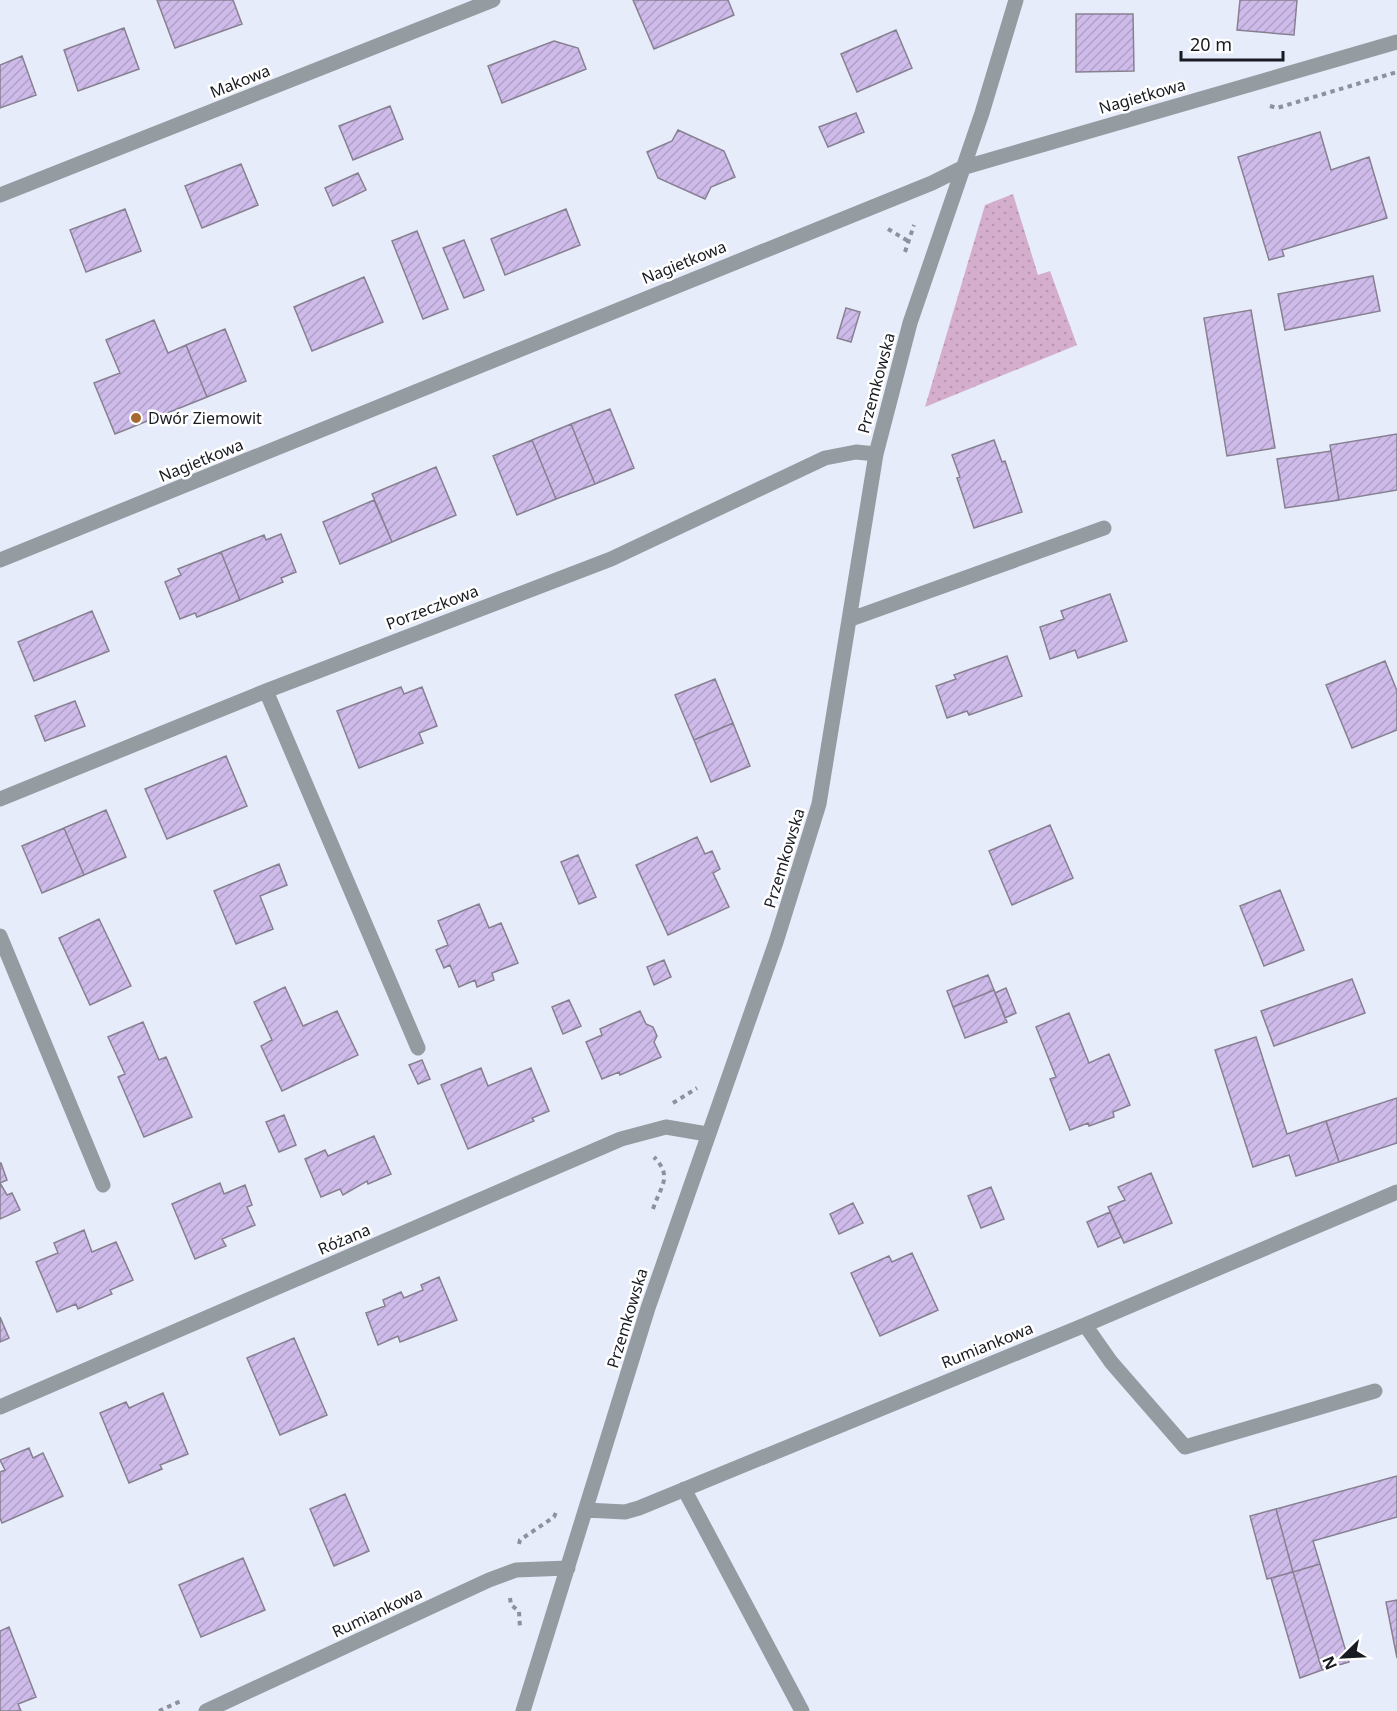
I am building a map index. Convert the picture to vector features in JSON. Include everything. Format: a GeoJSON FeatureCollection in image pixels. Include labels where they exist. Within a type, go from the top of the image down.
{"type":"FeatureCollection","features":[{"type":"Feature","properties":{"kind":"street","name":"Makowa"},"geometry":{"type":"LineString","coordinates":[[0,195],[493,0]]}},
{"type":"Feature","properties":{"kind":"street","name":"Przemkowska"},"geometry":{"type":"LineString","coordinates":[[523,1711],[648,1308],[776,942],[819,804],[876,454],[910,323],[1016,0]]}},
{"type":"Feature","properties":{"kind":"street","name":"Nagietkowa"},"geometry":{"type":"LineString","coordinates":[[0,560],[932,183],[962,168],[1397,42]]}},
{"type":"Feature","properties":{"kind":"street","name":"Porzeczkowa"},"geometry":{"type":"LineString","coordinates":[[0,799],[266,691],[611,559],[825,458],[856,452],[876,454]]}},
{"type":"Feature","properties":{"kind":"street"},"geometry":{"type":"LineString","coordinates":[[851,618],[1104,528]]}},
{"type":"Feature","properties":{"kind":"street"},"geometry":{"type":"LineString","coordinates":[[266,691],[417,1048]]}},
{"type":"Feature","properties":{"kind":"street"},"geometry":{"type":"LineString","coordinates":[[0,936],[103,1185]]}},
{"type":"Feature","properties":{"kind":"street","name":"Różana"},"geometry":{"type":"LineString","coordinates":[[0,1407],[621,1139],[666,1128],[707,1134]]}},
{"type":"Feature","properties":{"kind":"street","name":"Rumiankowa"},"geometry":{"type":"LineString","coordinates":[[586,1510],[625,1512],[684,1489],[1085,1325],[1397,1191]]}},
{"type":"Feature","properties":{"kind":"street"},"geometry":{"type":"LineString","coordinates":[[1085,1325],[1111,1362],[1185,1447],[1375,1391]]}},
{"type":"Feature","properties":{"kind":"street"},"geometry":{"type":"LineString","coordinates":[[684,1489],[802,1711]]}},
{"type":"Feature","properties":{"kind":"street","name":"Rumiankowa"},"geometry":{"type":"LineString","coordinates":[[206,1711],[489,1580],[516,1570],[568,1568]]}},
{"type":"Feature","properties":{"kind":"path"},"geometry":{"type":"LineString","coordinates":[[1268,105],[1277,108],[1397,72]]}},
{"type":"Feature","properties":{"kind":"path"},"geometry":{"type":"LineString","coordinates":[[903,261],[916,222]]}},
{"type":"Feature","properties":{"kind":"path"},"geometry":{"type":"LineString","coordinates":[[652,1213],[666,1173],[664,1167],[653,1156],[666,1128],[674,1101],[687,1096],[702,1082]]}},
{"type":"Feature","properties":{"kind":"path"},"geometry":{"type":"LineString","coordinates":[[519,1634],[522,1618],[519,1611],[511,1605],[509,1593],[516,1570],[520,1540],[554,1517],[560,1504]]}},
{"type":"Feature","properties":{"kind":"shaded area"},"geometry":{"type":"Polygon","coordinates":[[[1013,194],[1038,275],[1050,271],[1077,345],[925,407],[985,205],[1013,194]]]}},
{"type":"Feature","properties":{"kind":"building"},"geometry":{"type":"Polygon","coordinates":[[[157,0],[233,0],[242,24],[175,48],[157,0]]]}},
{"type":"Feature","properties":{"kind":"building"},"geometry":{"type":"Polygon","coordinates":[[[633,0],[728,0],[734,15],[654,49],[633,0]]]}},
{"type":"Feature","properties":{"kind":"building"},"geometry":{"type":"Polygon","coordinates":[[[1240,0],[1297,0],[1294,35],[1237,30],[1240,0]]]}},
{"type":"Feature","properties":{"kind":"building"},"geometry":{"type":"Polygon","coordinates":[[[1076,14],[1133,14],[1134,71],[1076,72],[1076,14]]]}},
{"type":"Feature","properties":{"kind":"building"},"geometry":{"type":"Polygon","coordinates":[[[124,28],[139,69],[78,91],[64,50],[124,28]]]}},
{"type":"Feature","properties":{"kind":"building"},"geometry":{"type":"Polygon","coordinates":[[[896,30],[912,68],[857,92],[841,54],[896,30]]]}},
{"type":"Feature","properties":{"kind":"building"},"geometry":{"type":"Polygon","coordinates":[[[554,41],[578,48],[586,69],[502,103],[488,66],[554,41]]]}},
{"type":"Feature","properties":{"kind":"building"},"geometry":{"type":"Polygon","coordinates":[[[22,56],[36,95],[0,108],[0,65],[22,56]]]}},
{"type":"Feature","properties":{"kind":"building"},"geometry":{"type":"Polygon","coordinates":[[[390,106],[403,139],[353,160],[339,126],[390,106]]]}},
{"type":"Feature","properties":{"kind":"building"},"geometry":{"type":"Polygon","coordinates":[[[856,113],[864,132],[828,147],[819,127],[856,113]]]}},
{"type":"Feature","properties":{"kind":"building"},"geometry":{"type":"Polygon","coordinates":[[[678,130],[724,151],[735,177],[711,187],[705,199],[658,178],[647,152],[672,141],[678,130]]]}},
{"type":"Feature","properties":{"kind":"building"},"geometry":{"type":"Polygon","coordinates":[[[1320,132],[1331,170],[1369,157],[1387,218],[1282,250],[1284,256],[1269,260],[1238,157],[1320,132]]]}},
{"type":"Feature","properties":{"kind":"building"},"geometry":{"type":"Polygon","coordinates":[[[241,164],[258,205],[202,228],[185,186],[241,164]]]}},
{"type":"Feature","properties":{"kind":"building"},"geometry":{"type":"Polygon","coordinates":[[[358,173],[366,190],[333,206],[325,188],[358,173]]]}},
{"type":"Feature","properties":{"kind":"building"},"geometry":{"type":"Polygon","coordinates":[[[125,209],[141,251],[86,272],[70,230],[125,209]]]}},
{"type":"Feature","properties":{"kind":"building"},"geometry":{"type":"Polygon","coordinates":[[[566,209],[580,245],[505,275],[491,239],[566,209]]]}},
{"type":"Feature","properties":{"kind":"building"},"geometry":{"type":"Polygon","coordinates":[[[417,231],[448,309],[423,319],[392,241],[417,231]]]}},
{"type":"Feature","properties":{"kind":"building"},"geometry":{"type":"Polygon","coordinates":[[[464,240],[484,290],[464,298],[443,248],[464,240]]]}},
{"type":"Feature","properties":{"kind":"building"},"geometry":{"type":"Polygon","coordinates":[[[1373,276],[1380,311],[1285,330],[1278,294],[1373,276]]]}},
{"type":"Feature","properties":{"kind":"building"},"geometry":{"type":"Polygon","coordinates":[[[364,277],[383,322],[312,351],[294,307],[364,277]]]}},
{"type":"Feature","properties":{"kind":"building"},"geometry":{"type":"Polygon","coordinates":[[[846,308],[860,312],[851,342],[837,338],[846,308]]]}},
{"type":"Feature","properties":{"kind":"building"},"geometry":{"type":"Polygon","coordinates":[[[1251,310],[1275,448],[1227,456],[1204,318],[1251,310]]]}},
{"type":"Feature","properties":{"kind":"building"},"geometry":{"type":"Polygon","coordinates":[[[154,320],[168,353],[186,345],[207,397],[115,434],[94,383],[120,373],[106,340],[154,320]]]}},
{"type":"Feature","properties":{"kind":"building"},"geometry":{"type":"Polygon","coordinates":[[[225,329],[246,381],[207,397],[186,345],[225,329]]]}},
{"type":"Feature","properties":{"kind":"building"},"geometry":{"type":"Polygon","coordinates":[[[610,409],[634,468],[595,484],[571,424],[610,409]]]}},
{"type":"Feature","properties":{"kind":"building"},"geometry":{"type":"Polygon","coordinates":[[[571,424],[595,484],[556,499],[532,440],[571,424]]]}},
{"type":"Feature","properties":{"kind":"building"},"geometry":{"type":"Polygon","coordinates":[[[1397,434],[1397,490],[1339,500],[1330,445],[1397,434]]]}},
{"type":"Feature","properties":{"kind":"building"},"geometry":{"type":"Polygon","coordinates":[[[532,440],[556,499],[517,515],[493,456],[532,440]]]}},
{"type":"Feature","properties":{"kind":"building"},"geometry":{"type":"Polygon","coordinates":[[[994,440],[1002,462],[1005,461],[1022,512],[974,528],[957,478],[960,477],[952,455],[994,440]]]}},
{"type":"Feature","properties":{"kind":"building"},"geometry":{"type":"Polygon","coordinates":[[[1331,451],[1339,500],[1285,508],[1277,459],[1331,451]]]}},
{"type":"Feature","properties":{"kind":"building"},"geometry":{"type":"Polygon","coordinates":[[[436,467],[456,515],[392,542],[372,494],[436,467]]]}},
{"type":"Feature","properties":{"kind":"building"},"geometry":{"type":"Polygon","coordinates":[[[374,500],[392,542],[340,564],[323,522],[374,500]]]}},
{"type":"Feature","properties":{"kind":"building"},"geometry":{"type":"Polygon","coordinates":[[[281,534],[296,572],[281,578],[283,582],[240,600],[221,552],[264,535],[266,540],[281,534]]]}},
{"type":"Feature","properties":{"kind":"building"},"geometry":{"type":"Polygon","coordinates":[[[221,552],[240,600],[197,617],[195,613],[180,619],[165,582],[181,575],[178,569],[221,552]]]}},
{"type":"Feature","properties":{"kind":"building"},"geometry":{"type":"Polygon","coordinates":[[[1110,594],[1127,641],[1078,658],[1075,650],[1050,659],[1040,627],[1064,619],[1061,611],[1110,594]]]}},
{"type":"Feature","properties":{"kind":"building"},"geometry":{"type":"Polygon","coordinates":[[[92,611],[109,651],[34,681],[18,642],[92,611]]]}},
{"type":"Feature","properties":{"kind":"building"},"geometry":{"type":"Polygon","coordinates":[[[1007,656],[1022,696],[969,715],[967,711],[947,718],[936,686],[956,679],[954,675],[1007,656]]]}},
{"type":"Feature","properties":{"kind":"building"},"geometry":{"type":"Polygon","coordinates":[[[1385,661],[1397,691],[1397,730],[1352,748],[1326,685],[1385,661]]]}},
{"type":"Feature","properties":{"kind":"building"},"geometry":{"type":"Polygon","coordinates":[[[715,679],[733,723],[694,740],[675,695],[715,679]]]}},
{"type":"Feature","properties":{"kind":"building"},"geometry":{"type":"Polygon","coordinates":[[[401,687],[404,694],[422,687],[437,726],[419,733],[423,743],[359,768],[337,711],[401,687]]]}},
{"type":"Feature","properties":{"kind":"building"},"geometry":{"type":"Polygon","coordinates":[[[75,701],[85,726],[45,741],[35,716],[75,701]]]}},
{"type":"Feature","properties":{"kind":"building"},"geometry":{"type":"Polygon","coordinates":[[[733,723],[750,766],[711,782],[694,740],[733,723]]]}},
{"type":"Feature","properties":{"kind":"building"},"geometry":{"type":"Polygon","coordinates":[[[226,756],[247,806],[167,839],[145,789],[226,756]]]}},
{"type":"Feature","properties":{"kind":"building"},"geometry":{"type":"Polygon","coordinates":[[[106,810],[126,857],[84,875],[64,828],[106,810]]]}},
{"type":"Feature","properties":{"kind":"building"},"geometry":{"type":"Polygon","coordinates":[[[1050,825],[1073,878],[1012,905],[989,851],[1050,825]]]}},
{"type":"Feature","properties":{"kind":"building"},"geometry":{"type":"Polygon","coordinates":[[[64,828],[84,875],[42,893],[22,846],[64,828]]]}},
{"type":"Feature","properties":{"kind":"building"},"geometry":{"type":"Polygon","coordinates":[[[697,837],[705,854],[712,851],[720,869],[713,873],[729,907],[668,935],[636,865],[697,837]]]}},
{"type":"Feature","properties":{"kind":"building"},"geometry":{"type":"Polygon","coordinates":[[[578,855],[596,897],[579,904],[561,862],[578,855]]]}},
{"type":"Feature","properties":{"kind":"building"},"geometry":{"type":"Polygon","coordinates":[[[279,864],[287,885],[260,896],[273,929],[236,944],[214,891],[279,864]]]}},
{"type":"Feature","properties":{"kind":"building"},"geometry":{"type":"Polygon","coordinates":[[[1280,890],[1304,950],[1264,966],[1240,906],[1280,890]]]}},
{"type":"Feature","properties":{"kind":"building"},"geometry":{"type":"Polygon","coordinates":[[[479,904],[489,928],[501,923],[518,963],[492,973],[494,980],[477,987],[475,980],[459,987],[450,965],[444,968],[436,950],[448,945],[438,921],[479,904]]]}},
{"type":"Feature","properties":{"kind":"building"},"geometry":{"type":"Polygon","coordinates":[[[99,919],[131,986],[90,1005],[59,938],[99,919]]]}},
{"type":"Feature","properties":{"kind":"building"},"geometry":{"type":"Polygon","coordinates":[[[664,960],[671,977],[654,985],[647,967],[664,960]]]}},
{"type":"Feature","properties":{"kind":"building"},"geometry":{"type":"Polygon","coordinates":[[[988,975],[994,990],[953,1007],[947,991],[988,975]]]}},
{"type":"Feature","properties":{"kind":"building"},"geometry":{"type":"Polygon","coordinates":[[[1352,979],[1365,1013],[1274,1046],[1261,1011],[1352,979]]]}},
{"type":"Feature","properties":{"kind":"building"},"geometry":{"type":"Polygon","coordinates":[[[285,987],[303,1026],[337,1011],[358,1055],[282,1091],[261,1046],[272,1040],[254,1002],[285,987]]]}},
{"type":"Feature","properties":{"kind":"building"},"geometry":{"type":"Polygon","coordinates":[[[1006,988],[1016,1013],[1005,1018],[995,993],[1006,988]]]}},
{"type":"Feature","properties":{"kind":"building"},"geometry":{"type":"Polygon","coordinates":[[[994,990],[1007,1022],[965,1038],[953,1007],[994,990]]]}},
{"type":"Feature","properties":{"kind":"building"},"geometry":{"type":"Polygon","coordinates":[[[569,1000],[581,1026],[563,1034],[552,1007],[569,1000]]]}},
{"type":"Feature","properties":{"kind":"building"},"geometry":{"type":"Polygon","coordinates":[[[640,1011],[646,1024],[653,1027],[657,1036],[654,1042],[661,1057],[620,1075],[619,1072],[602,1079],[586,1042],[602,1035],[600,1029],[640,1011]]]}},
{"type":"Feature","properties":{"kind":"building"},"geometry":{"type":"Polygon","coordinates":[[[1069,1013],[1089,1063],[1109,1054],[1130,1105],[1113,1112],[1114,1117],[1070,1130],[1050,1079],[1056,1077],[1036,1027],[1069,1013]]]}},
{"type":"Feature","properties":{"kind":"building"},"geometry":{"type":"Polygon","coordinates":[[[143,1022],[159,1060],[166,1057],[192,1117],[144,1137],[118,1077],[125,1074],[108,1037],[143,1022]]]}},
{"type":"Feature","properties":{"kind":"building"},"geometry":{"type":"Polygon","coordinates":[[[1256,1037],[1287,1134],[1326,1121],[1339,1162],[1296,1176],[1289,1155],[1253,1167],[1215,1050],[1256,1037]]]}},
{"type":"Feature","properties":{"kind":"building"},"geometry":{"type":"Polygon","coordinates":[[[422,1060],[430,1079],[418,1084],[409,1065],[422,1060]]]}},
{"type":"Feature","properties":{"kind":"building"},"geometry":{"type":"Polygon","coordinates":[[[481,1068],[488,1086],[531,1068],[549,1111],[532,1118],[534,1121],[468,1149],[441,1085],[481,1068]]]}},
{"type":"Feature","properties":{"kind":"building"},"geometry":{"type":"Polygon","coordinates":[[[1397,1098],[1397,1143],[1339,1162],[1326,1121],[1397,1098]]]}},
{"type":"Feature","properties":{"kind":"building"},"geometry":{"type":"Polygon","coordinates":[[[284,1115],[296,1145],[279,1152],[266,1122],[284,1115]]]}},
{"type":"Feature","properties":{"kind":"building"},"geometry":{"type":"Polygon","coordinates":[[[374,1136],[391,1174],[368,1184],[367,1181],[343,1195],[340,1189],[321,1197],[305,1159],[325,1150],[328,1156],[374,1136]]]}},
{"type":"Feature","properties":{"kind":"building"},"geometry":{"type":"Polygon","coordinates":[[[0,1163],[7,1180],[0,1183],[0,1163]]]}},
{"type":"Feature","properties":{"kind":"building"},"geometry":{"type":"Polygon","coordinates":[[[1151,1173],[1172,1223],[1124,1243],[1108,1207],[1125,1200],[1118,1187],[1151,1173]]]}},
{"type":"Feature","properties":{"kind":"building"},"geometry":{"type":"Polygon","coordinates":[[[0,1183],[7,1195],[12,1193],[20,1210],[0,1219],[0,1183]]]}},
{"type":"Feature","properties":{"kind":"building"},"geometry":{"type":"Polygon","coordinates":[[[220,1183],[224,1194],[245,1185],[252,1205],[247,1207],[255,1225],[222,1239],[226,1246],[195,1259],[172,1204],[220,1183]]]}},
{"type":"Feature","properties":{"kind":"building"},"geometry":{"type":"Polygon","coordinates":[[[991,1187],[1004,1219],[981,1228],[968,1196],[991,1187]]]}},
{"type":"Feature","properties":{"kind":"building"},"geometry":{"type":"Polygon","coordinates":[[[853,1203],[863,1223],[839,1234],[830,1214],[853,1203]]]}},
{"type":"Feature","properties":{"kind":"building"},"geometry":{"type":"Polygon","coordinates":[[[1110,1212],[1121,1237],[1098,1247],[1087,1222],[1110,1212]]]}},
{"type":"Feature","properties":{"kind":"building"},"geometry":{"type":"Polygon","coordinates":[[[84,1230],[92,1252],[116,1242],[133,1280],[110,1290],[112,1294],[78,1309],[76,1304],[57,1312],[36,1262],[58,1253],[54,1243],[84,1230]]]}},
{"type":"Feature","properties":{"kind":"building"},"geometry":{"type":"Polygon","coordinates":[[[912,1253],[938,1310],[880,1336],[851,1273],[889,1256],[892,1262],[912,1253]]]}},
{"type":"Feature","properties":{"kind":"building"},"geometry":{"type":"Polygon","coordinates":[[[439,1277],[457,1320],[400,1342],[398,1336],[378,1345],[366,1313],[385,1306],[383,1300],[401,1292],[404,1298],[423,1290],[421,1285],[439,1277]]]}},
{"type":"Feature","properties":{"kind":"building"},"geometry":{"type":"Polygon","coordinates":[[[0,1317],[9,1338],[0,1342],[0,1317]]]}},
{"type":"Feature","properties":{"kind":"building"},"geometry":{"type":"Polygon","coordinates":[[[294,1338],[327,1415],[280,1435],[247,1358],[294,1338]]]}},
{"type":"Feature","properties":{"kind":"building"},"geometry":{"type":"Polygon","coordinates":[[[163,1393],[188,1454],[160,1465],[162,1469],[129,1483],[100,1413],[126,1402],[129,1408],[163,1393]]]}},
{"type":"Feature","properties":{"kind":"building"},"geometry":{"type":"Polygon","coordinates":[[[29,1448],[33,1458],[43,1453],[63,1496],[2,1523],[0,1518],[0,1472],[5,1470],[0,1460],[29,1448]]]}},
{"type":"Feature","properties":{"kind":"building"},"geometry":{"type":"Polygon","coordinates":[[[1397,1476],[1397,1517],[1313,1541],[1320,1564],[1293,1572],[1276,1509],[1397,1476]]]}},
{"type":"Feature","properties":{"kind":"building"},"geometry":{"type":"Polygon","coordinates":[[[345,1494],[369,1551],[334,1566],[310,1509],[345,1494]]]}},
{"type":"Feature","properties":{"kind":"building"},"geometry":{"type":"Polygon","coordinates":[[[1276,1509],[1293,1572],[1267,1579],[1250,1516],[1276,1509]]]}},
{"type":"Feature","properties":{"kind":"building"},"geometry":{"type":"Polygon","coordinates":[[[243,1558],[265,1610],[201,1637],[179,1585],[243,1558]]]}},
{"type":"Feature","properties":{"kind":"building"},"geometry":{"type":"Polygon","coordinates":[[[1320,1564],[1349,1662],[1322,1670],[1293,1572],[1320,1564]]]}},
{"type":"Feature","properties":{"kind":"building"},"geometry":{"type":"Polygon","coordinates":[[[1293,1572],[1322,1670],[1300,1678],[1271,1578],[1293,1572]]]}},
{"type":"Feature","properties":{"kind":"building"},"geometry":{"type":"Polygon","coordinates":[[[1397,1600],[1397,1658],[1386,1602],[1397,1600]]]}},
{"type":"Feature","properties":{"kind":"building"},"geometry":{"type":"Polygon","coordinates":[[[9,1627],[36,1697],[18,1704],[21,1711],[0,1711],[0,1631],[9,1627]]]}},
{"type":"Feature","properties":{"kind":"place","name":"Dwór Ziemowit"},"geometry":{"type":"Point","coordinates":[136,418]}}]}
